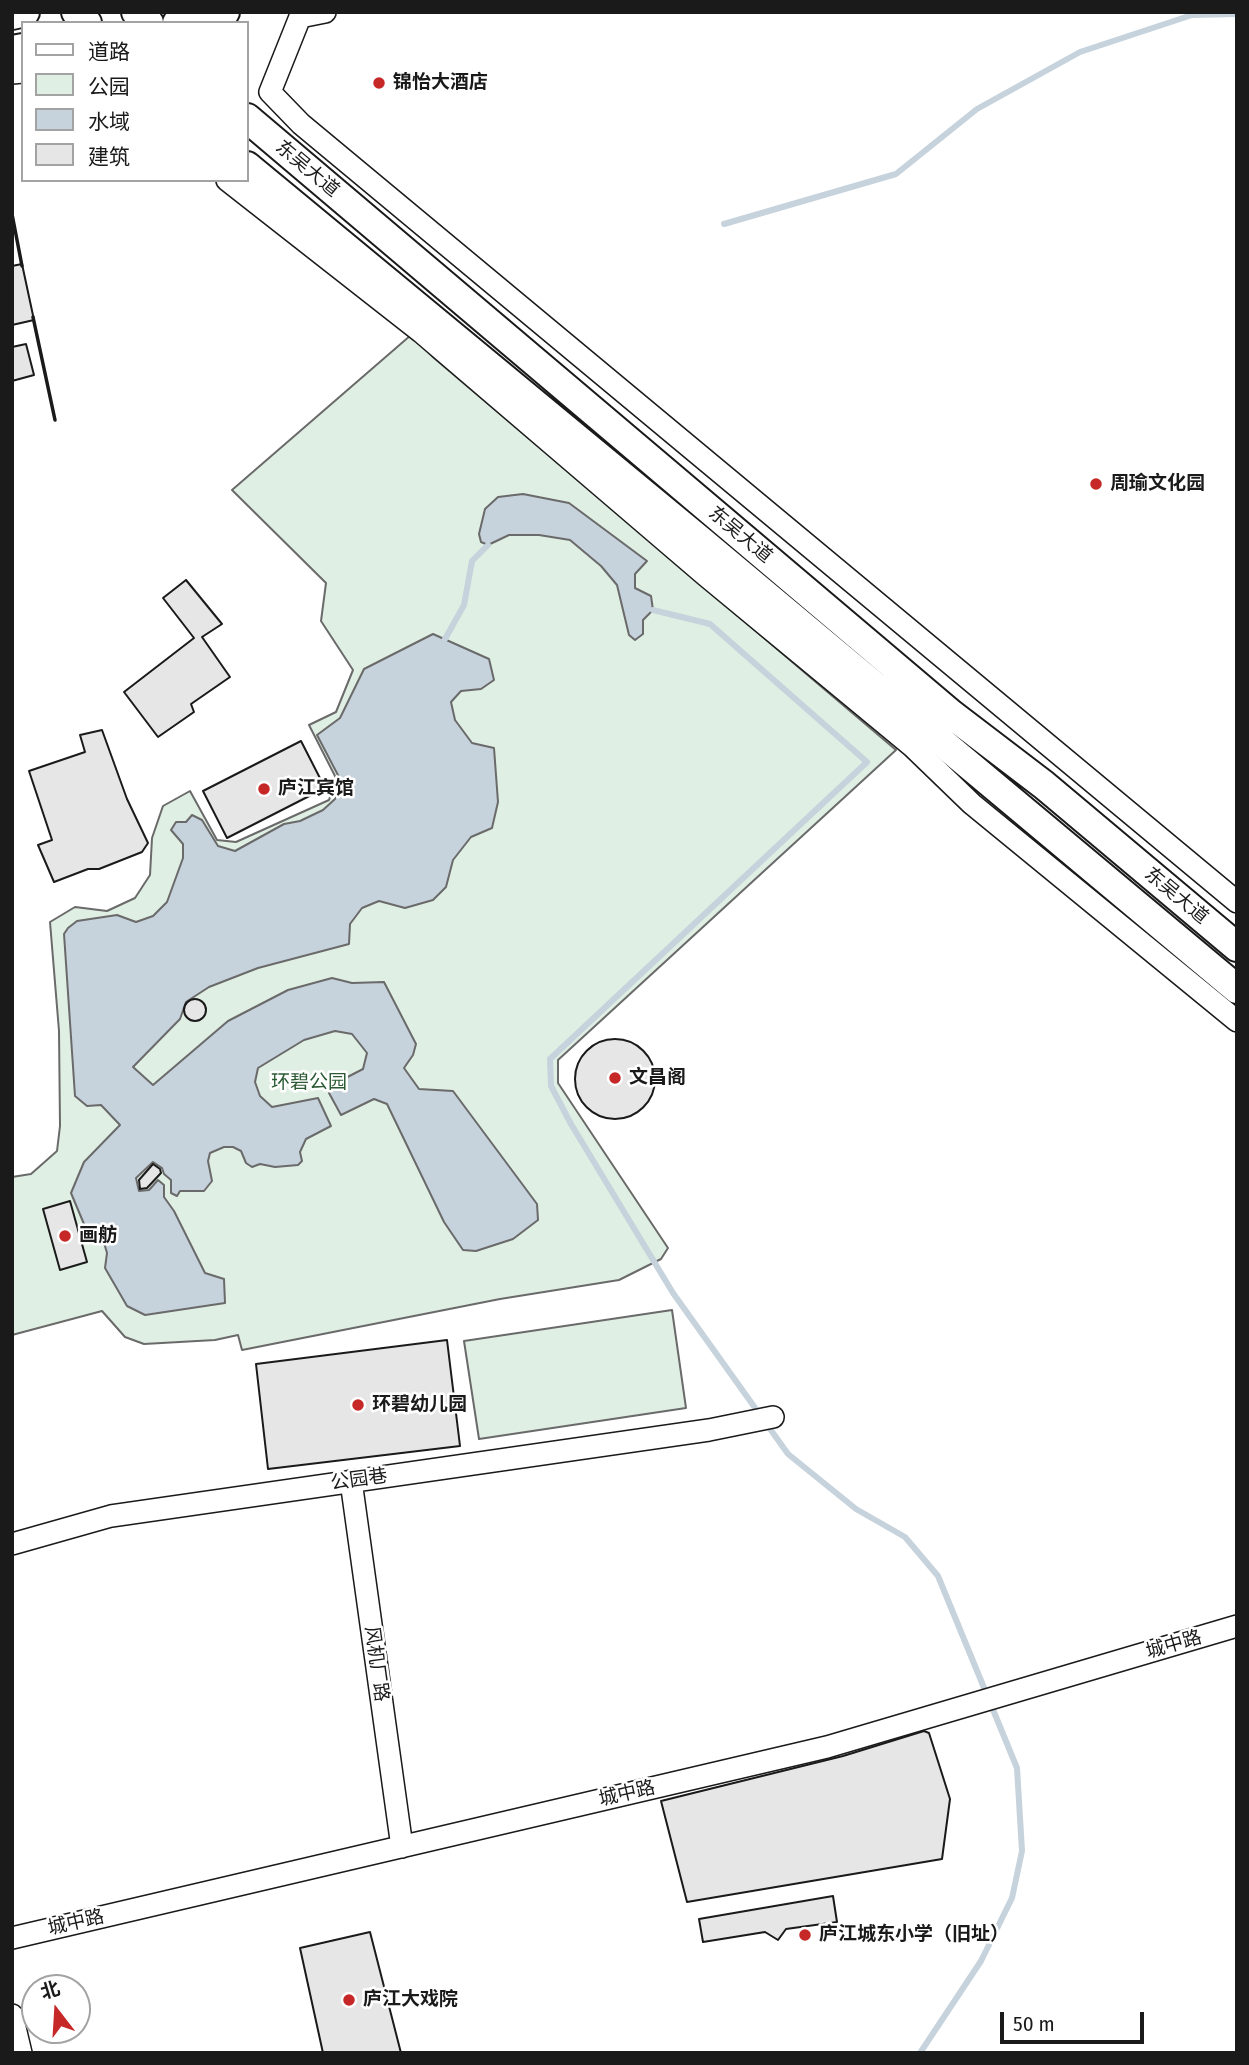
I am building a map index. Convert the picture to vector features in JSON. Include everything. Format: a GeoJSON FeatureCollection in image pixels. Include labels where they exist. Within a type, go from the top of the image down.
{"type":"FeatureCollection","features":[{"type":"Feature","properties":{"kind":"main road"},"geometry":{"type":"LineString","coordinates":[[12,15],[26,12]]}},
{"type":"Feature","properties":{"kind":"main road"},"geometry":{"type":"LineString","coordinates":[[186,21],[225,12]]}},
{"type":"Feature","properties":{"kind":"main road","name":"东吴大道"},"geometry":{"type":"LineString","coordinates":[[248,119],[940,705],[1044,785],[1237,947]]}},
{"type":"Feature","properties":{"kind":"main road","name":"东吴大道"},"geometry":{"type":"LineString","coordinates":[[248,167],[1237,989]]}},
{"type":"Feature","properties":{"kind":"street"},"geometry":{"type":"LineString","coordinates":[[325,12],[300,17],[270,92],[301,124],[1237,902]]}},
{"type":"Feature","properties":{"kind":"street"},"geometry":{"type":"LineString","coordinates":[[230,182],[421,332],[705,575],[913,747],[972,804],[1237,1021]]}},
{"type":"Feature","properties":{"kind":"street","name":"公园巷"},"geometry":{"type":"LineString","coordinates":[[12,1544],[111,1516],[709,1430],[773,1417]]}},
{"type":"Feature","properties":{"kind":"street","name":"风机厂路"},"geometry":{"type":"LineString","coordinates":[[351,1481],[402,1847]]}},
{"type":"Feature","properties":{"kind":"street","name":"城中路"},"geometry":{"type":"LineString","coordinates":[[12,1938],[827,1746],[1237,1626]]}},
{"type":"Feature","properties":{"kind":"street"},"geometry":{"type":"LineString","coordinates":[[12,2015],[21,2053]]}},
{"type":"Feature","properties":{"kind":"green space","name":"环碧公园"},"geometry":{"type":"Polygon","coordinates":[[[411,335],[434,358],[896,750],[558,1060],[558,1083],[668,1248],[661,1259],[619,1280],[500,1299],[242,1350],[238,1335],[215,1340],[144,1344],[125,1337],[102,1311],[12,1335],[12,1177],[31,1174],[57,1151],[60,1126],[59,1031],[50,922],[75,907],[107,911],[135,898],[150,875],[152,838],[163,806],[190,791],[217,840],[236,842],[329,800],[336,778],[309,725],[336,712],[353,670],[321,621],[326,583],[232,490],[411,335]]]}},
{"type":"Feature","properties":{"kind":"green space"},"geometry":{"type":"Polygon","coordinates":[[[672,1310],[686,1408],[479,1439],[464,1341],[672,1310]]]}},
{"type":"Feature","properties":{"kind":"water"},"geometry":{"type":"Polygon","coordinates":[[[523,494],[569,503],[647,561],[635,574],[635,588],[651,596],[653,610],[643,620],[643,634],[635,640],[629,635],[617,585],[601,566],[570,540],[539,535],[509,535],[488,545],[481,542],[479,534],[485,509],[498,497],[523,494]]]}},
{"type":"Feature","properties":{"kind":"water"},"geometry":{"type":"Polygon","coordinates":[[[433,634],[489,659],[494,680],[481,689],[461,691],[451,702],[455,720],[472,743],[494,748],[498,802],[492,828],[471,837],[453,860],[446,887],[433,900],[405,908],[379,901],[362,908],[350,924],[349,944],[258,968],[209,987],[186,1002],[180,1019],[133,1067],[153,1085],[228,1021],[288,990],[332,978],[352,983],[384,982],[416,1044],[413,1055],[404,1068],[419,1089],[453,1091],[537,1204],[538,1220],[513,1239],[476,1251],[463,1250],[444,1222],[387,1104],[374,1099],[341,1115],[329,1093],[332,1085],[363,1069],[367,1053],[352,1034],[335,1031],[304,1040],[258,1068],[255,1082],[260,1096],[272,1107],[318,1098],[331,1126],[306,1139],[300,1152],[302,1161],[298,1165],[275,1167],[260,1164],[252,1167],[246,1163],[241,1151],[224,1147],[210,1153],[208,1161],[212,1181],[204,1191],[180,1191],[177,1196],[171,1193],[171,1180],[162,1168],[153,1162],[136,1178],[139,1191],[149,1190],[158,1180],[164,1185],[164,1197],[174,1211],[205,1273],[224,1279],[225,1303],[145,1315],[127,1306],[105,1268],[107,1253],[102,1236],[89,1236],[71,1193],[84,1162],[120,1125],[101,1105],[87,1106],[75,1096],[64,934],[77,921],[117,915],[136,922],[153,916],[167,902],[183,858],[183,844],[171,830],[176,822],[186,822],[192,815],[202,820],[218,846],[235,851],[284,824],[300,821],[323,810],[335,799],[340,779],[317,735],[340,718],[364,669],[433,634]]]}},
{"type":"Feature","properties":{"kind":"building"},"geometry":{"type":"Polygon","coordinates":[[[22,264],[34,320],[12,325],[12,266],[22,264]]]}},
{"type":"Feature","properties":{"kind":"building"},"geometry":{"type":"Polygon","coordinates":[[[26,344],[34,375],[12,381],[12,347],[26,344]]]}},
{"type":"Feature","properties":{"kind":"building"},"geometry":{"type":"Polygon","coordinates":[[[186,580],[222,624],[202,637],[230,677],[191,704],[194,712],[158,737],[124,692],[194,638],[163,598],[186,580]]]}},
{"type":"Feature","properties":{"kind":"building"},"geometry":{"type":"Polygon","coordinates":[[[102,730],[127,799],[148,843],[142,852],[99,869],[88,869],[54,882],[38,845],[52,840],[29,771],[85,752],[80,735],[102,730]]]}},
{"type":"Feature","properties":{"kind":"building","name":"庐江宾馆"},"geometry":{"type":"Polygon","coordinates":[[[301,741],[325,788],[227,838],[203,791],[301,741]]]}},
{"type":"Feature","properties":{"kind":"building"},"geometry":{"type":"Polygon","coordinates":[[[195,999],[203,1002],[206,1010],[203,1018],[195,1021],[187,1018],[184,1010],[187,1002],[195,999]]]}},
{"type":"Feature","properties":{"kind":"building","name":"文昌阁"},"geometry":{"type":"Polygon","coordinates":[[[615,1039],[630,1042],[643,1051],[652,1064],[655,1079],[652,1094],[643,1107],[630,1116],[615,1119],[600,1116],[587,1107],[578,1094],[575,1079],[578,1064],[587,1051],[600,1042],[615,1039]]]}},
{"type":"Feature","properties":{"kind":"building"},"geometry":{"type":"Polygon","coordinates":[[[153,1164],[161,1173],[147,1188],[140,1189],[139,1180],[153,1164]]]}},
{"type":"Feature","properties":{"kind":"building","name":"画舫"},"geometry":{"type":"Polygon","coordinates":[[[70,1201],[87,1262],[60,1270],[43,1209],[70,1201]]]}},
{"type":"Feature","properties":{"kind":"building","name":"环碧幼儿园"},"geometry":{"type":"Polygon","coordinates":[[[447,1340],[460,1446],[268,1469],[256,1364],[447,1340]]]}},
{"type":"Feature","properties":{"kind":"building"},"geometry":{"type":"Polygon","coordinates":[[[924,1731],[929,1733],[950,1799],[942,1859],[687,1902],[661,1801],[843,1756],[924,1731]]]}},
{"type":"Feature","properties":{"kind":"building"},"geometry":{"type":"Polygon","coordinates":[[[833,1896],[837,1922],[786,1929],[778,1940],[765,1932],[703,1942],[699,1919],[833,1896]]]}},
{"type":"Feature","properties":{"kind":"building","name":"庐江大戏院"},"geometry":{"type":"Polygon","coordinates":[[[370,1932],[401,2053],[323,2053],[300,1948],[370,1932]]]}},
{"type":"Feature","properties":{"kind":"waterway"},"geometry":{"type":"LineString","coordinates":[[724,224],[896,174],[977,109],[1080,52],[1192,15],[1237,14]]}},
{"type":"Feature","properties":{"kind":"waterway"},"geometry":{"type":"LineString","coordinates":[[445,639],[464,605],[472,561],[488,545]]}},
{"type":"Feature","properties":{"kind":"waterway"},"geometry":{"type":"LineString","coordinates":[[653,610],[710,624],[867,762],[550,1059],[551,1086],[673,1293],[788,1454],[856,1509],[905,1537],[938,1576],[1017,1768],[1022,1851],[1012,1898],[981,1961],[920,2053]]}},
{"type":"Feature","properties":{"kind":"wall"},"geometry":{"type":"LineString","coordinates":[[12,214],[22,266]]}},
{"type":"Feature","properties":{"kind":"wall"},"geometry":{"type":"LineString","coordinates":[[33,317],[55,420]]}},
{"type":"Feature","properties":{"kind":"place","name":"锦怡大酒店"},"geometry":{"type":"Point","coordinates":[379,83]}},
{"type":"Feature","properties":{"kind":"place","name":"周瑜文化园"},"geometry":{"type":"Point","coordinates":[1096,484]}},
{"type":"Feature","properties":{"kind":"place","name":"庐江宾馆"},"geometry":{"type":"Point","coordinates":[264,789]}},
{"type":"Feature","properties":{"kind":"place","name":"文昌阁"},"geometry":{"type":"Point","coordinates":[615,1078]}},
{"type":"Feature","properties":{"kind":"place","name":"画舫"},"geometry":{"type":"Point","coordinates":[65,1236]}},
{"type":"Feature","properties":{"kind":"place","name":"环碧幼儿园"},"geometry":{"type":"Point","coordinates":[358,1405]}},
{"type":"Feature","properties":{"kind":"place","name":"庐江城东小学（旧址）"},"geometry":{"type":"Point","coordinates":[805,1935]}},
{"type":"Feature","properties":{"kind":"place","name":"庐江大戏院"},"geometry":{"type":"Point","coordinates":[349,2000]}}]}
